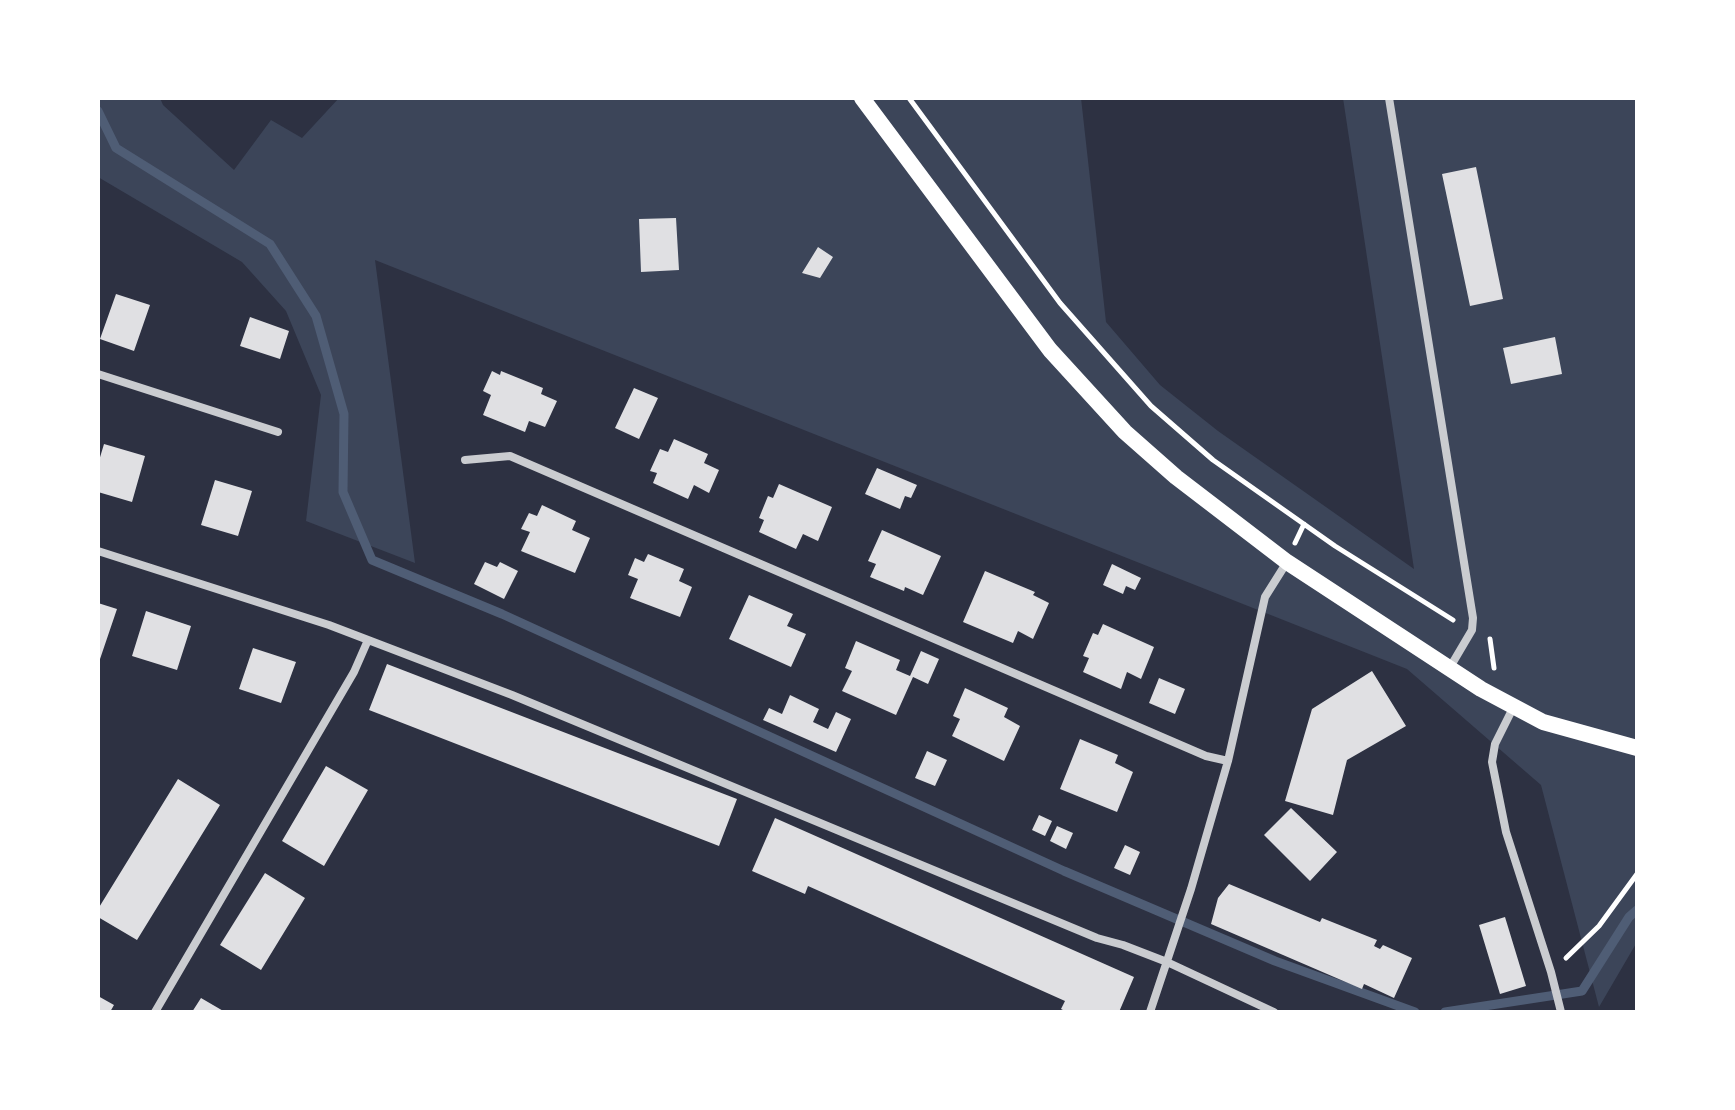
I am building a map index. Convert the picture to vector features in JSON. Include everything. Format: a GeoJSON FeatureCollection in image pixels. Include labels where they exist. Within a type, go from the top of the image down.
{"type":"FeatureCollection","features":[{"type":"Feature","properties":{"kind":"main road"},"geometry":{"type":"LineString","coordinates":[[862,98],[1036,333],[1085,390],[1150,455],[1211,506],[1287,562],[1449,670],[1513,708],[1570,731],[1637,748]]}},
{"type":"Feature","properties":{"kind":"street"},"geometry":{"type":"LineString","coordinates":[[1389,98],[1473,618],[1472,630],[1449,670]]}},
{"type":"Feature","properties":{"kind":"street"},"geometry":{"type":"LineString","coordinates":[[98,374],[278,432]]}},
{"type":"Feature","properties":{"kind":"street"},"geometry":{"type":"LineString","coordinates":[[465,460],[510,456],[1206,756],[1228,761]]}},
{"type":"Feature","properties":{"kind":"street"},"geometry":{"type":"LineString","coordinates":[[98,551],[329,625],[527,701],[1097,938],[1167,962],[1274,1012]]}},
{"type":"Feature","properties":{"kind":"street"},"geometry":{"type":"LineString","coordinates":[[1150,1012],[1184,911],[1228,761],[1265,597],[1287,562]]}},
{"type":"Feature","properties":{"kind":"street"},"geometry":{"type":"LineString","coordinates":[[155,1012],[354,672],[368,640]]}},
{"type":"Feature","properties":{"kind":"street"},"geometry":{"type":"LineString","coordinates":[[1513,708],[1495,744],[1492,762],[1506,832],[1561,1012]]}},
{"type":"Feature","properties":{"kind":"path"},"geometry":{"type":"LineString","coordinates":[[909,98],[1060,303],[1151,406],[1213,460],[1314,531],[1490,639],[1492,667],[1498,673]]}},
{"type":"Feature","properties":{"kind":"path"},"geometry":{"type":"LineString","coordinates":[[1552,976],[1599,926],[1637,874]]}},
{"type":"Feature","properties":{"kind":"shaded area"},"geometry":{"type":"Polygon","coordinates":[[[98,98],[160,98],[163,105],[234,170],[271,120],[302,138],[339,98],[1081,98],[1106,322],[1160,385],[1218,431],[1414,569],[1343,98],[1637,98],[1637,942],[1599,1007],[1541,785],[1407,669],[375,260],[415,563],[306,521],[321,395],[286,311],[242,262],[98,177],[98,98]]]}},
{"type":"Feature","properties":{"kind":"building"},"geometry":{"type":"Polygon","coordinates":[[[1476,167],[1503,299],[1470,306],[1442,174],[1476,167]]]}},
{"type":"Feature","properties":{"kind":"building"},"geometry":{"type":"Polygon","coordinates":[[[676,218],[679,270],[641,272],[639,219],[676,218]]]}},
{"type":"Feature","properties":{"kind":"building"},"geometry":{"type":"Polygon","coordinates":[[[818,247],[833,257],[820,278],[802,273],[818,247]]]}},
{"type":"Feature","properties":{"kind":"building"},"geometry":{"type":"Polygon","coordinates":[[[116,294],[150,305],[134,351],[100,339],[116,294]]]}},
{"type":"Feature","properties":{"kind":"building"},"geometry":{"type":"Polygon","coordinates":[[[250,317],[289,331],[280,359],[240,346],[250,317]]]}},
{"type":"Feature","properties":{"kind":"building"},"geometry":{"type":"Polygon","coordinates":[[[1555,337],[1562,374],[1511,384],[1503,348],[1555,337]]]}},
{"type":"Feature","properties":{"kind":"building"},"geometry":{"type":"Polygon","coordinates":[[[492,371],[500,375],[501,371],[543,388],[541,394],[557,401],[545,427],[529,421],[525,432],[483,415],[491,395],[483,391],[492,371]]]}},
{"type":"Feature","properties":{"kind":"building"},"geometry":{"type":"Polygon","coordinates":[[[634,388],[658,398],[639,439],[615,428],[634,388]]]}},
{"type":"Feature","properties":{"kind":"building"},"geometry":{"type":"Polygon","coordinates":[[[674,439],[708,454],[704,463],[719,470],[709,493],[694,485],[688,499],[653,483],[657,473],[650,471],[660,449],[668,452],[674,439]]]}},
{"type":"Feature","properties":{"kind":"building"},"geometry":{"type":"Polygon","coordinates":[[[104,444],[145,456],[132,502],[98,492],[98,464],[104,444]]]}},
{"type":"Feature","properties":{"kind":"building"},"geometry":{"type":"Polygon","coordinates":[[[877,468],[917,485],[911,498],[905,496],[900,509],[865,494],[877,468]]]}},
{"type":"Feature","properties":{"kind":"building"},"geometry":{"type":"Polygon","coordinates":[[[215,480],[252,491],[238,536],[201,525],[215,480]]]}},
{"type":"Feature","properties":{"kind":"building"},"geometry":{"type":"Polygon","coordinates":[[[779,484],[832,507],[818,541],[803,534],[796,549],[759,532],[764,520],[759,518],[768,496],[773,498],[779,484]]]}},
{"type":"Feature","properties":{"kind":"building"},"geometry":{"type":"Polygon","coordinates":[[[542,505],[576,521],[572,530],[590,538],[575,573],[521,551],[530,532],[521,529],[529,513],[537,516],[542,505]]]}},
{"type":"Feature","properties":{"kind":"building"},"geometry":{"type":"Polygon","coordinates":[[[882,530],[941,556],[923,595],[870,577],[876,564],[868,561],[882,530]]]}},
{"type":"Feature","properties":{"kind":"building"},"geometry":{"type":"Polygon","coordinates":[[[648,554],[684,569],[679,581],[692,587],[680,617],[630,598],[638,579],[628,575],[635,558],[644,562],[648,554]]]}},
{"type":"Feature","properties":{"kind":"building"},"geometry":{"type":"Polygon","coordinates":[[[485,562],[497,567],[500,562],[518,571],[504,599],[474,584],[485,562]]]}},
{"type":"Feature","properties":{"kind":"building"},"geometry":{"type":"Polygon","coordinates":[[[1112,564],[1141,578],[1135,590],[1126,586],[1123,594],[1103,585],[1112,564]]]}},
{"type":"Feature","properties":{"kind":"building"},"geometry":{"type":"Polygon","coordinates":[[[985,571],[1035,592],[1033,595],[1049,603],[1033,639],[1018,631],[1013,643],[963,622],[985,571]]]}},
{"type":"Feature","properties":{"kind":"building"},"geometry":{"type":"Polygon","coordinates":[[[749,595],[793,614],[787,626],[806,634],[791,667],[729,639],[749,595]]]}},
{"type":"Feature","properties":{"kind":"building"},"geometry":{"type":"Polygon","coordinates":[[[98,603],[117,609],[99,662],[98,662],[98,603]]]}},
{"type":"Feature","properties":{"kind":"building"},"geometry":{"type":"Polygon","coordinates":[[[146,611],[191,626],[177,670],[132,656],[146,611]]]}},
{"type":"Feature","properties":{"kind":"building"},"geometry":{"type":"Polygon","coordinates":[[[1103,624],[1154,647],[1141,679],[1127,672],[1121,689],[1083,672],[1089,658],[1083,656],[1093,633],[1098,635],[1103,624]]]}},
{"type":"Feature","properties":{"kind":"building"},"geometry":{"type":"Polygon","coordinates":[[[856,641],[900,660],[896,670],[910,676],[921,651],[939,659],[928,684],[913,677],[896,715],[842,691],[852,671],[845,668],[856,641]]]}},
{"type":"Feature","properties":{"kind":"building"},"geometry":{"type":"Polygon","coordinates":[[[253,648],[296,662],[281,703],[239,689],[253,648]]]}},
{"type":"Feature","properties":{"kind":"building"},"geometry":{"type":"Polygon","coordinates":[[[387,664],[737,799],[719,846],[369,710],[387,664]]]}},
{"type":"Feature","properties":{"kind":"building"},"geometry":{"type":"Polygon","coordinates":[[[1372,671],[1406,726],[1347,760],[1333,815],[1285,801],[1312,709],[1372,671]]]}},
{"type":"Feature","properties":{"kind":"building"},"geometry":{"type":"Polygon","coordinates":[[[1159,678],[1185,689],[1175,714],[1149,703],[1159,678]]]}},
{"type":"Feature","properties":{"kind":"building"},"geometry":{"type":"Polygon","coordinates":[[[965,688],[1008,708],[1004,717],[1020,726],[1004,761],[952,736],[960,719],[953,716],[965,688]]]}},
{"type":"Feature","properties":{"kind":"building"},"geometry":{"type":"Polygon","coordinates":[[[790,695],[819,709],[813,722],[828,729],[836,712],[851,719],[836,752],[763,720],[769,708],[782,714],[790,695]]]}},
{"type":"Feature","properties":{"kind":"building"},"geometry":{"type":"Polygon","coordinates":[[[1080,739],[1118,755],[1115,763],[1133,772],[1117,812],[1060,789],[1080,739]]]}},
{"type":"Feature","properties":{"kind":"building"},"geometry":{"type":"Polygon","coordinates":[[[927,751],[947,760],[935,786],[915,778],[927,751]]]}},
{"type":"Feature","properties":{"kind":"building"},"geometry":{"type":"Polygon","coordinates":[[[326,766],[368,790],[324,866],[282,841],[326,766]]]}},
{"type":"Feature","properties":{"kind":"building"},"geometry":{"type":"Polygon","coordinates":[[[178,779],[220,805],[137,940],[98,917],[98,909],[178,779]]]}},
{"type":"Feature","properties":{"kind":"building"},"geometry":{"type":"Polygon","coordinates":[[[1291,808],[1337,852],[1310,881],[1264,835],[1291,808]]]}},
{"type":"Feature","properties":{"kind":"building"},"geometry":{"type":"Polygon","coordinates":[[[1039,815],[1052,821],[1045,836],[1032,830],[1039,815]]]}},
{"type":"Feature","properties":{"kind":"building"},"geometry":{"type":"Polygon","coordinates":[[[775,818],[1134,977],[1119,1012],[1067,1012],[1061,1009],[1065,1001],[808,886],[805,894],[752,871],[775,818]]]}},
{"type":"Feature","properties":{"kind":"building"},"geometry":{"type":"Polygon","coordinates":[[[1057,826],[1073,833],[1066,849],[1050,841],[1057,826]]]}},
{"type":"Feature","properties":{"kind":"building"},"geometry":{"type":"Polygon","coordinates":[[[1125,845],[1140,852],[1130,875],[1114,868],[1125,845]]]}},
{"type":"Feature","properties":{"kind":"building"},"geometry":{"type":"Polygon","coordinates":[[[265,873],[305,898],[261,970],[220,945],[265,873]]]}},
{"type":"Feature","properties":{"kind":"building"},"geometry":{"type":"Polygon","coordinates":[[[1229,884],[1320,922],[1322,918],[1377,940],[1374,946],[1380,949],[1383,945],[1412,958],[1394,998],[1364,984],[1362,989],[1211,924],[1218,898],[1229,884]]]}},
{"type":"Feature","properties":{"kind":"building"},"geometry":{"type":"Polygon","coordinates":[[[1505,917],[1526,986],[1500,994],[1479,925],[1505,917]]]}},
{"type":"Feature","properties":{"kind":"building"},"geometry":{"type":"Polygon","coordinates":[[[98,996],[114,1005],[110,1012],[98,1012],[98,996]]]}},
{"type":"Feature","properties":{"kind":"building"},"geometry":{"type":"Polygon","coordinates":[[[201,998],[225,1012],[192,1012],[201,998]]]}},
{"type":"Feature","properties":{"kind":"waterway"},"geometry":{"type":"LineString","coordinates":[[98,111],[116,148],[270,244],[316,316],[344,414],[343,492],[372,560],[502,614],[1064,871],[1275,961],[1415,1012]]}},
{"type":"Feature","properties":{"kind":"waterway"},"geometry":{"type":"LineString","coordinates":[[1445,1012],[1582,991],[1629,917],[1637,910]]}}]}
